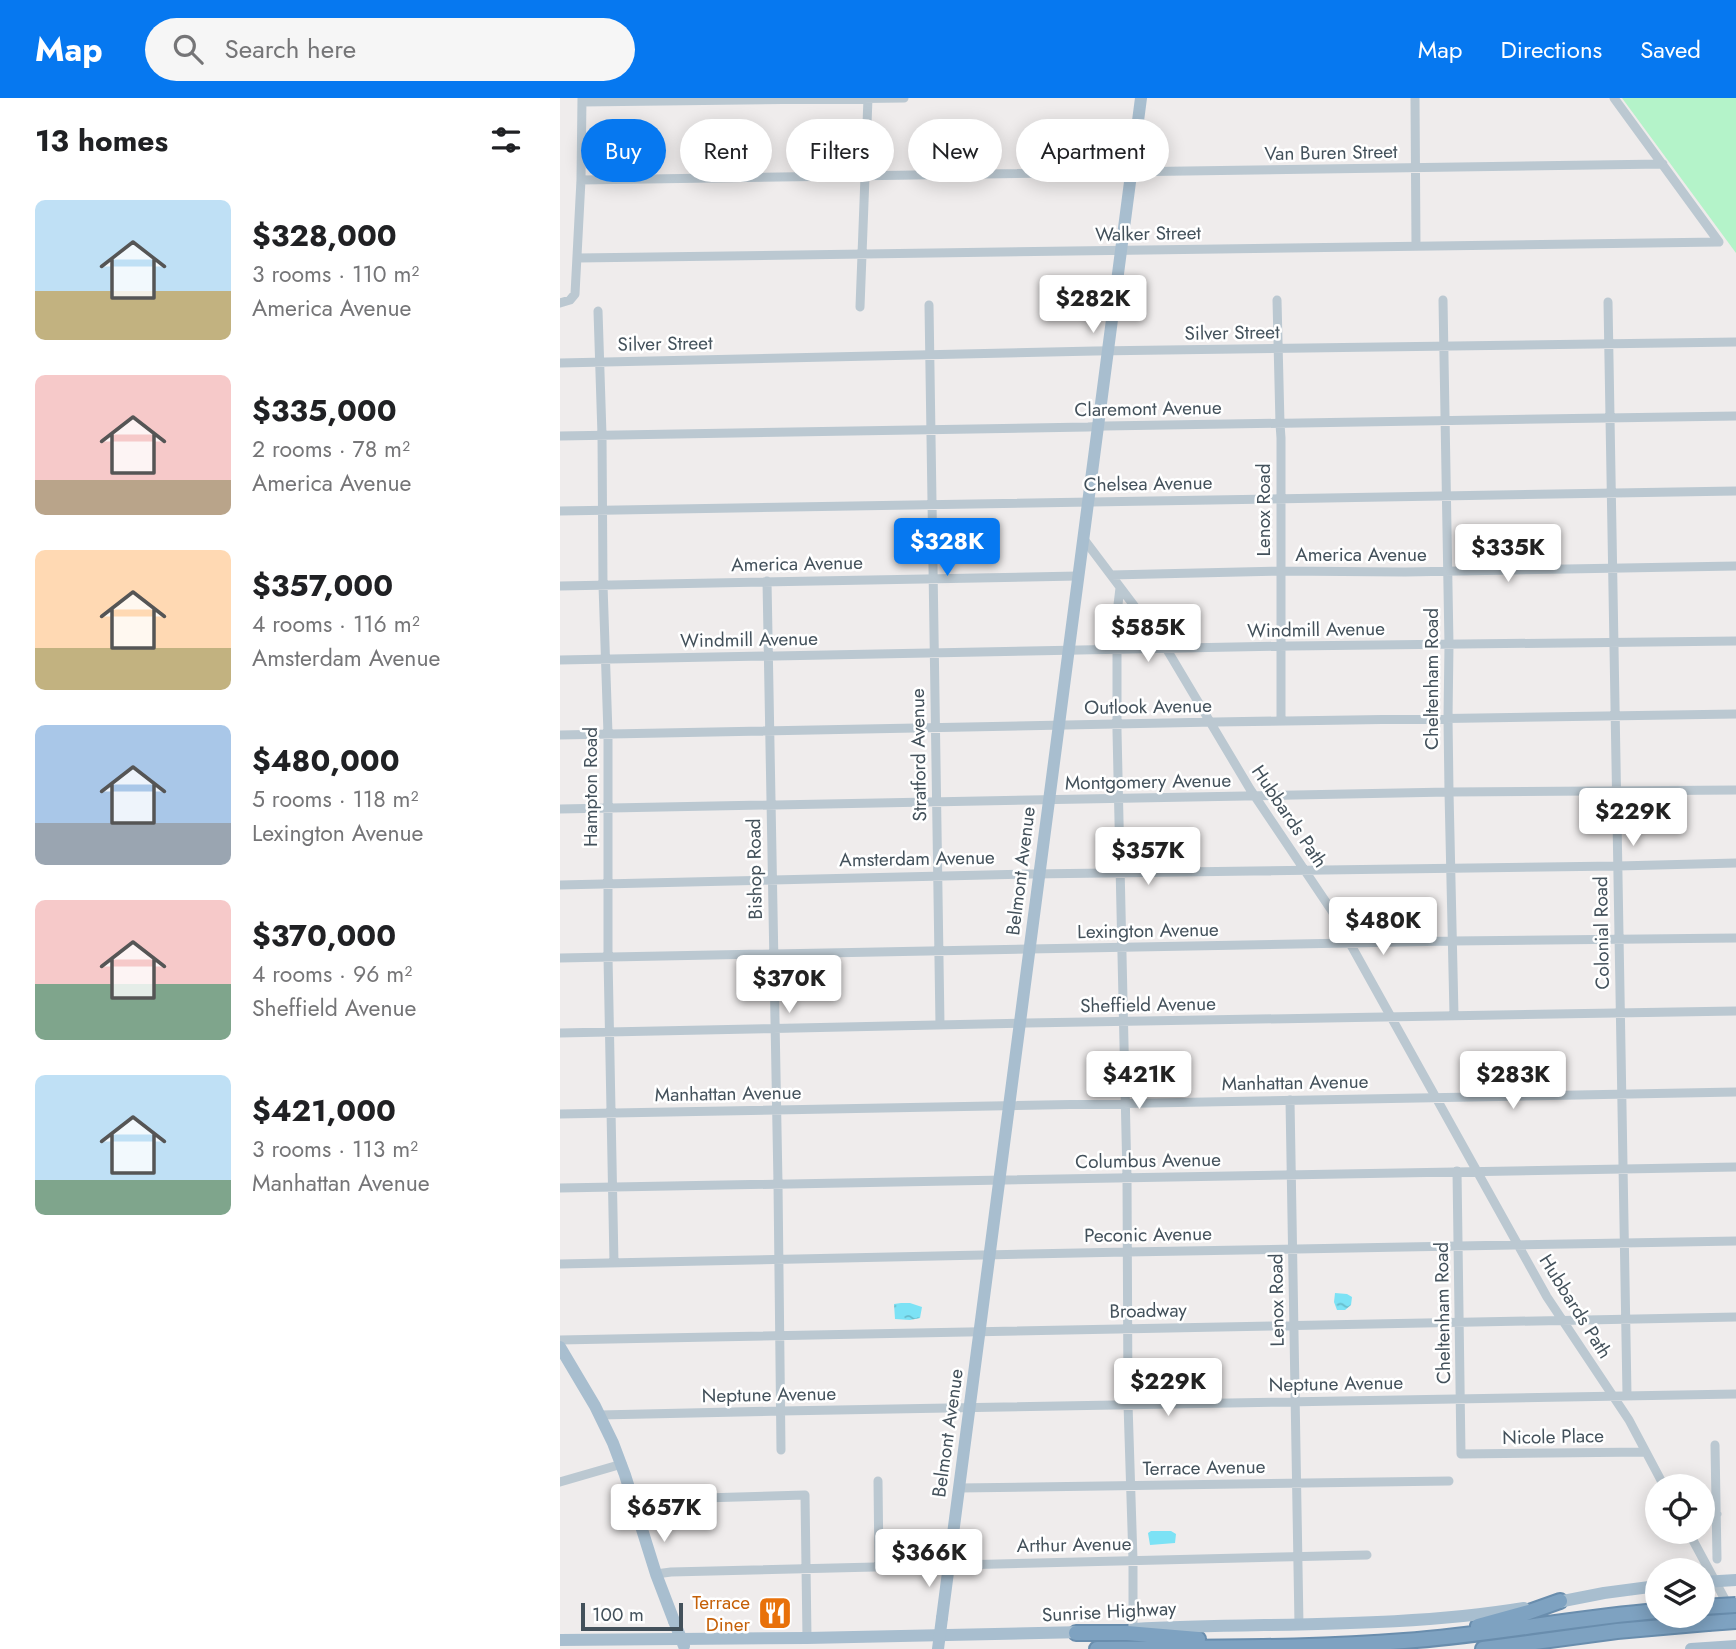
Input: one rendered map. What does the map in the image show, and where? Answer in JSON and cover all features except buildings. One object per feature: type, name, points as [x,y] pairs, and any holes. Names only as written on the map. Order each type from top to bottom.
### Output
[{"type":"highway","points":[[1404,1641],[1451,1629],[1490,1624],[1560,1601]]},
{"type":"highway","points":[[1715,1606],[1736,1605]]},
{"type":"highway","name":"Sunrise Highway","points":[[1097,1649],[1404,1641],[1645,1612]]},
{"type":"highway","points":[[1483,1649],[1616,1631],[1736,1621]]},
{"type":"highway","points":[[1076,1633],[1135,1634],[1266,1646]]},
{"type":"main road","name":"Belmont Avenue","points":[[1138,119],[1141,98]]},
{"type":"main road","name":"Belmont Avenue","points":[[938,1649],[1130,182]]},
{"type":"main road","points":[[560,1346],[600,1415],[622,1464],[656,1574],[686,1649]]},
{"type":"main road","points":[[1715,1582],[1736,1580]]},
{"type":"main road","name":"Sunrise Highway","points":[[560,1640],[1076,1633],[1133,1629],[1385,1623],[1500,1612],[1645,1588]]},
{"type":"main road","points":[[1691,1649],[1736,1646]]},
{"type":"street","points":[[867,119],[868,98]]},
{"type":"street","points":[[582,119],[582,100],[904,98]]},
{"type":"street","points":[[1415,98],[1416,245]]},
{"type":"street","points":[[1614,98],[1663,164]]},
{"type":"street","name":"Van Buren Street","points":[[1169,171],[1663,164]]},
{"type":"street","name":"Walker Street","points":[[578,258],[1719,242],[1663,164]]},
{"type":"street","name":"Van Buren Street","points":[[894,176],[1016,174]]},
{"type":"street","name":"Van Buren Street","points":[[666,179],[786,177]]},
{"type":"street","points":[[565,302],[575,294],[581,180]]},
{"type":"street","points":[[860,307],[865,182]]},
{"type":"street","name":"Lenox Road","points":[[1277,300],[1281,438],[1281,720]]},
{"type":"street","name":"Cheltenham Road","points":[[1443,300],[1454,1016]]},
{"type":"street","name":"Colonial Road","points":[[1608,302],[1627,1395]]},
{"type":"street","points":[[929,305],[931,504]]},
{"type":"street","name":"Hampton Road","points":[[598,311],[604,659],[608,734],[608,957],[614,1263]]},
{"type":"street","name":"Silver Street","points":[[560,363],[1107,351],[1736,342]]},
{"type":"street","name":"Claremont Avenue","points":[[560,436],[1736,416]]},
{"type":"street","name":"Chelsea Avenue","points":[[560,511],[1736,491]]},
{"type":"street","name":"Stratford Avenue","points":[[931,504],[940,1025]]},
{"type":"street","name":"Hubbards Path","points":[[1083,538],[1166,648],[1255,796],[1329,905],[1561,1321],[1629,1420],[1658,1474]]},
{"type":"street","name":"America Avenue","points":[[1111,575],[1736,566]]},
{"type":"street","name":"America Avenue","points":[[560,586],[1078,576]]},
{"type":"street","name":"Bishop Road","points":[[767,581],[781,1450]]},
{"type":"street","points":[[1120,588],[1116,649],[1133,1629]]},
{"type":"street","name":"Windmill Avenue","points":[[560,660],[1281,646],[1736,641]]},
{"type":"street","name":"Outlook Avenue","points":[[560,735],[1281,720],[1736,714]]},
{"type":"street","name":"Montgomery Avenue","points":[[560,809],[1449,792],[1736,790]]},
{"type":"street","name":"Amsterdam Avenue","points":[[560,885],[1736,863]]},
{"type":"street","name":"Lexington Avenue","points":[[560,958],[1351,943],[1736,939]]},
{"type":"street","name":"Sheffield Avenue","points":[[560,1033],[1736,1012]]},
{"type":"street","name":"Manhattan Avenue","points":[[560,1114],[1736,1091]]},
{"type":"street","name":"Lenox Road","points":[[1290,1100],[1299,1625]]},
{"type":"street","name":"Columbus Avenue","points":[[560,1188],[1736,1167]]},
{"type":"street","name":"Cheltenham Road","points":[[1457,1171],[1461,1454]]},
{"type":"street","name":"Peconic Avenue","points":[[560,1264],[1736,1241]]},
{"type":"street","name":"Broadway","points":[[560,1340],[1736,1317]]},
{"type":"street","name":"Neptune Avenue","points":[[600,1415],[1736,1394]]},
{"type":"street","points":[[1715,1445],[1717,1559]]},
{"type":"street","name":"Nicole Place","points":[[1461,1454],[1646,1452]]},
{"type":"street","points":[[560,1482],[622,1464]]},
{"type":"street","points":[[878,1481],[879,1567]]},
{"type":"street","name":"Terrace Avenue","points":[[959,1488],[1449,1481]]},
{"type":"street","points":[[633,1500],[805,1495],[807,1638]]},
{"type":"street","name":"Arthur Avenue","points":[[656,1574],[949,1564],[1367,1555]]},
{"type":"street","points":[[1715,1591],[1736,1621]]},
{"type":"green space","points":[[1622,98],[1736,98],[1736,253]]},
{"type":"water","points":[[1335,1293],[1352,1297],[1351,1305],[1345,1310],[1337,1310]]},
{"type":"water","points":[[894,1304],[922,1307],[920,1318],[895,1319]]},
{"type":"water","points":[[1171,1531],[1176,1534],[1175,1543],[1150,1545],[1148,1533]]},
{"type":"place","name":"Terrace Diner","points":[[775,1613]]}]
